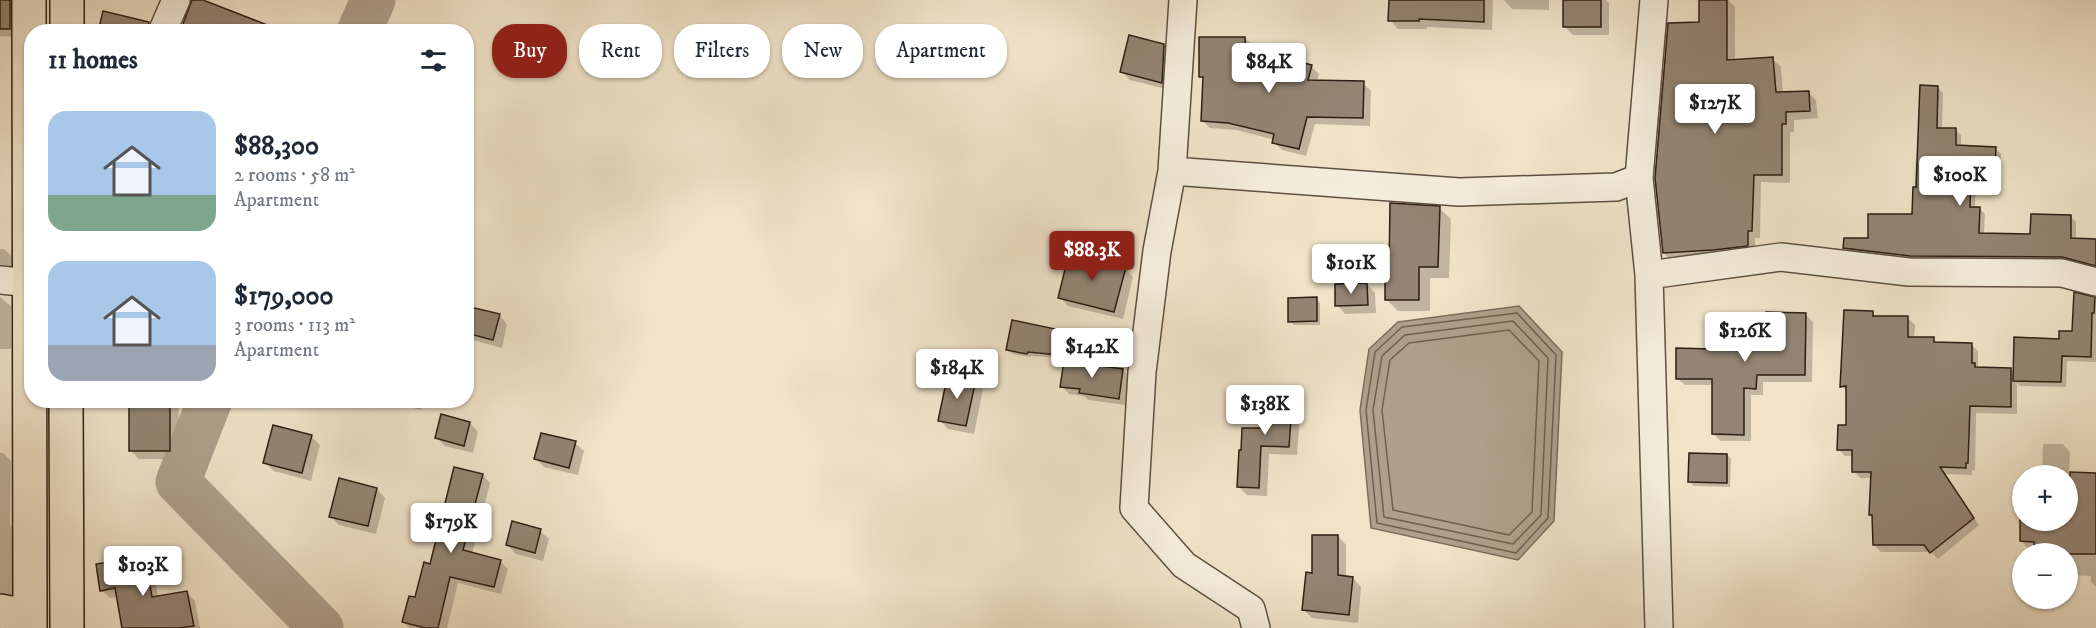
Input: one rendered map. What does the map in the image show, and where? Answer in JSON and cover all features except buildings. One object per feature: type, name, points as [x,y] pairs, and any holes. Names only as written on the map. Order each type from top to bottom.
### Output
[{"type":"main road","points":[[29,0],[29,24]]},
{"type":"main road","points":[[67,0],[67,24]]},
{"type":"main road","points":[[20,619],[15,281],[24,195]]},
{"type":"main road","points":[[66,408],[67,628]]},
{"type":"street","points":[[166,24],[176,0]]},
{"type":"street","points":[[1183,0],[1172,171],[1157,251],[1142,372],[1134,508],[1184,565],[1251,609],[1256,628]]},
{"type":"street","points":[[1654,0],[1639,178],[1649,275],[1659,628]]},
{"type":"street","points":[[1172,171],[1459,192],[1616,187],[1639,178]]},
{"type":"street","points":[[1649,275],[1781,258],[1909,272],[2062,273],[2096,282]]},
{"type":"water","points":[[1519,306],[1562,352],[1554,521],[1518,560],[1371,528],[1360,410],[1369,349],[1398,322]]},
{"type":"waterway","points":[[362,24],[373,0]]},
{"type":"waterway","points":[[207,408],[178,482],[321,628]]}]
